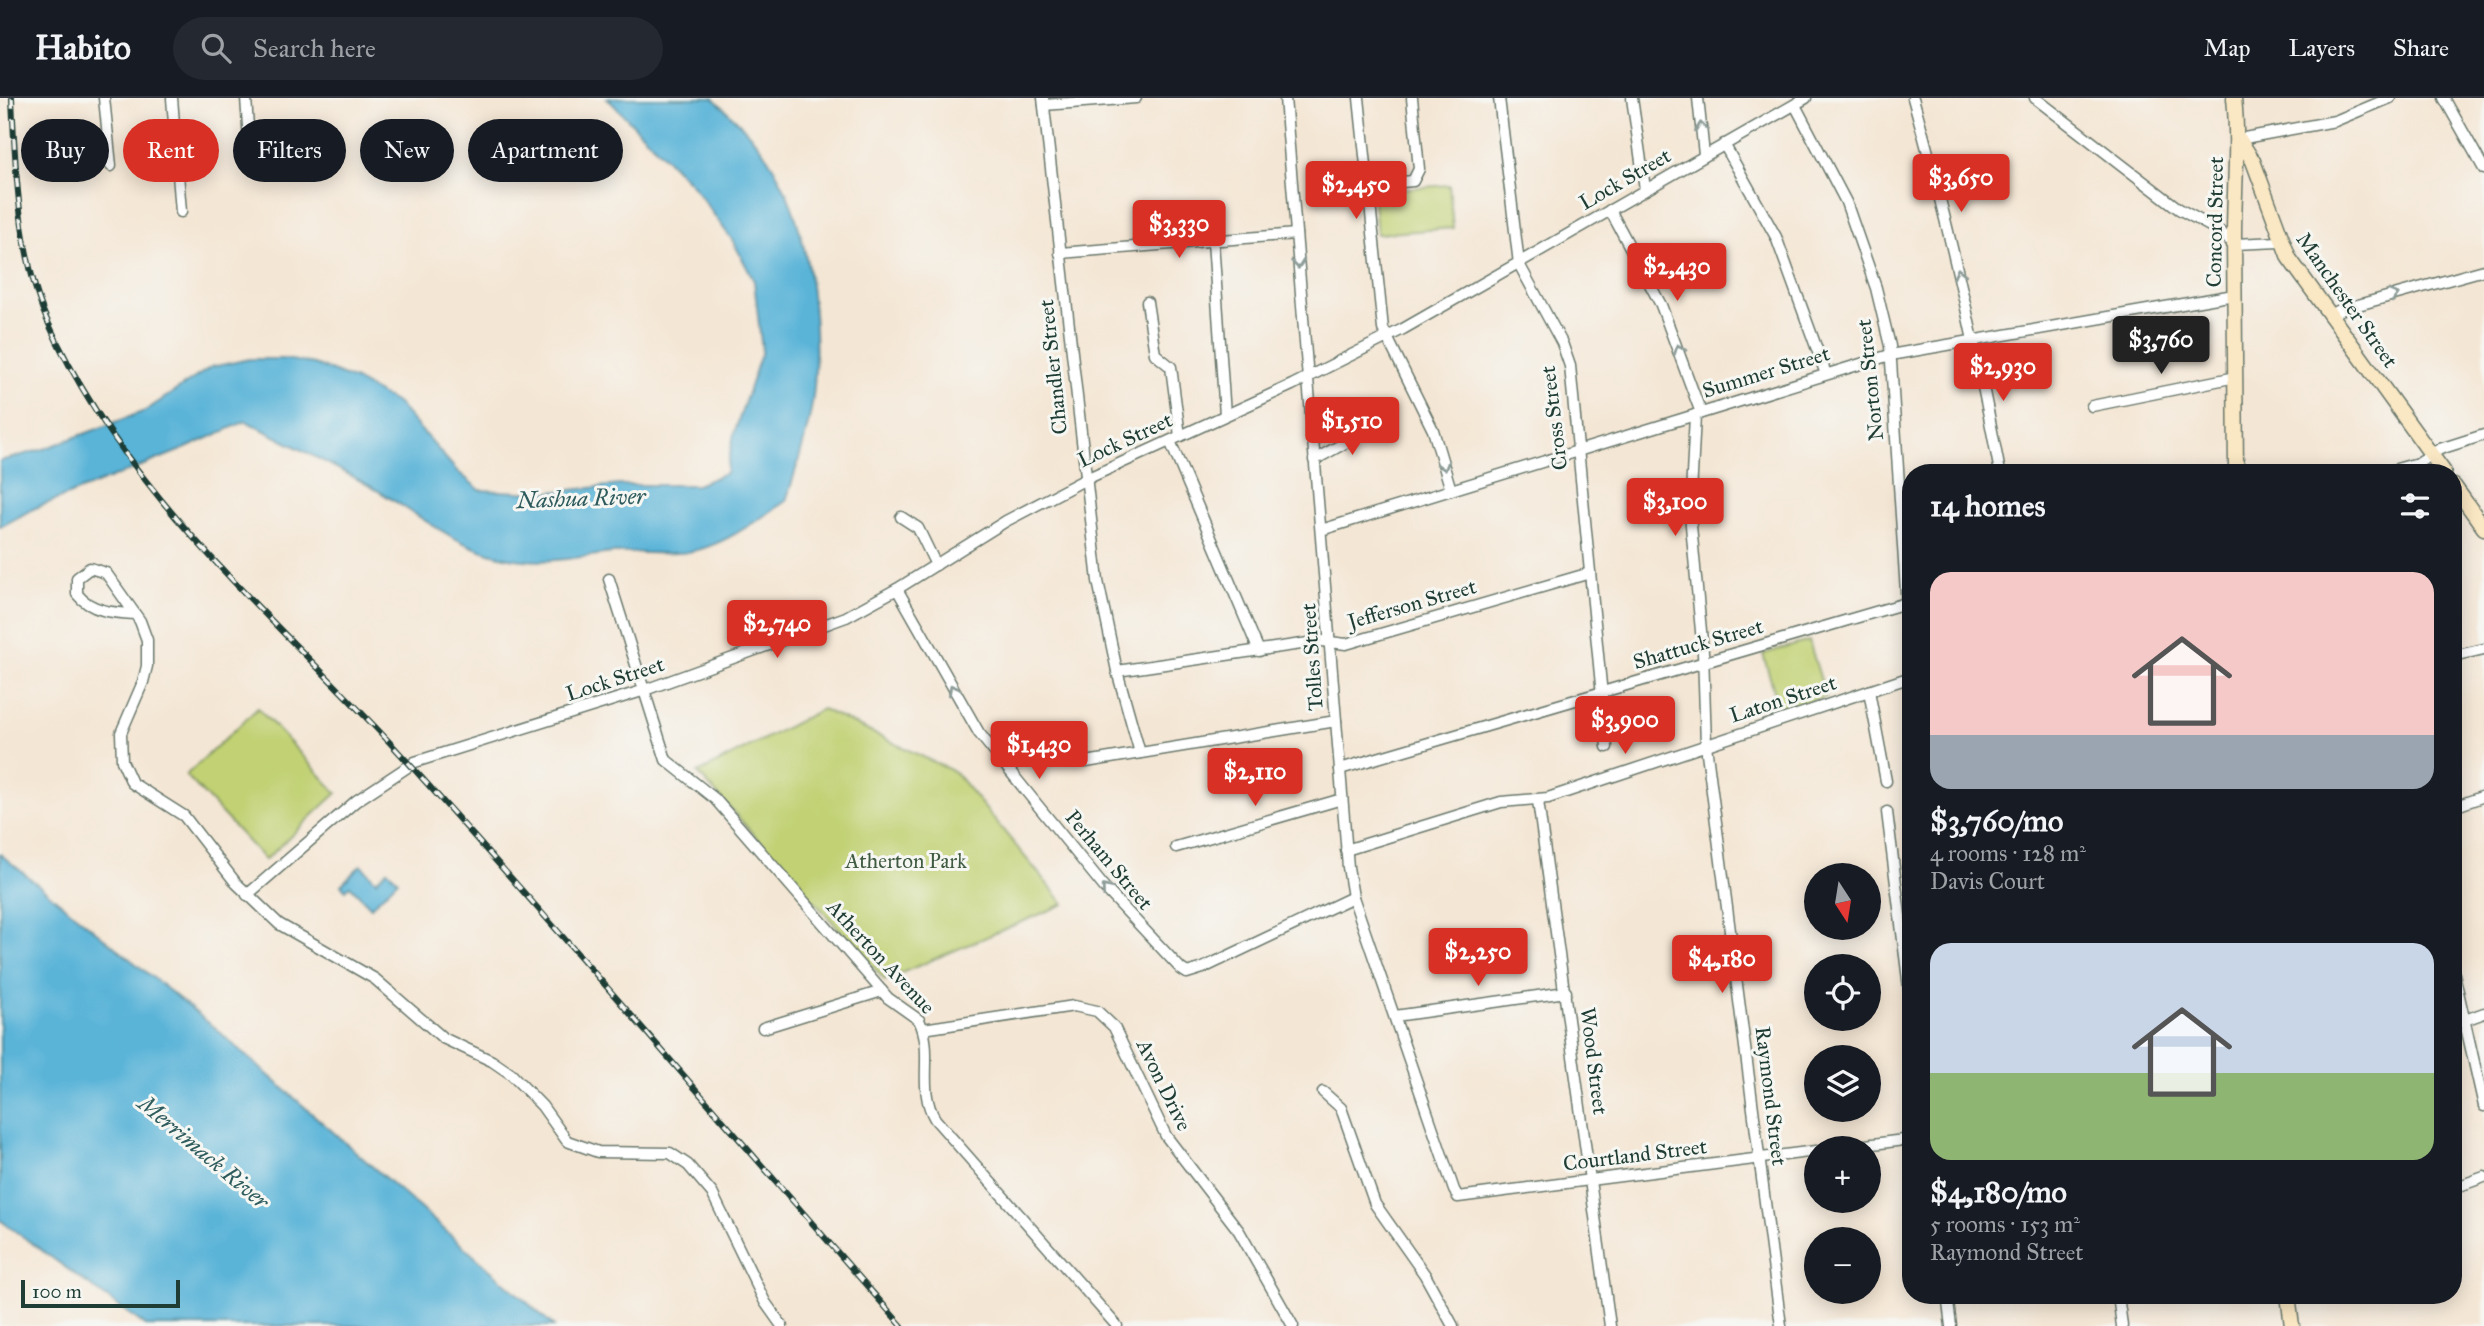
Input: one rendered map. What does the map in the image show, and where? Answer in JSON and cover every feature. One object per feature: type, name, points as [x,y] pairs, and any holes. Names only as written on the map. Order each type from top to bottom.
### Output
[{"type":"street","points":[[104,98],[111,166]]},
{"type":"street","points":[[172,98],[181,212]]},
{"type":"street","points":[[246,98],[247,119]]},
{"type":"street","points":[[1044,102],[1136,98]]},
{"type":"street","name":"Tolles Street","points":[[1285,98],[1346,850],[1353,897],[1448,1176],[1458,1197]]},
{"type":"street","points":[[1359,98],[1385,338],[1433,430],[1451,490]]},
{"type":"street","points":[[1368,185],[1413,181],[1419,170],[1412,98]]},
{"type":"street","name":"Cross Street","points":[[1499,98],[1519,264],[1566,354],[1607,747]]},
{"type":"street","points":[[1632,98],[1646,189]]},
{"type":"street","points":[[1698,98],[1704,155]]},
{"type":"street","name":"Lock Street","points":[[247,895],[356,801],[415,762],[642,691],[846,617],[897,589],[1006,521],[1084,480],[1308,377],[1385,338],[1806,98]]},
{"type":"street","points":[[1913,98],[1975,340],[1998,464]]},
{"type":"street","points":[[2035,98],[2179,209],[2219,231],[2234,244],[2280,242]]},
{"type":"street","name":"Concord Street","points":[[2234,98],[2239,139],[2235,156],[2234,244],[2236,464]]},
{"type":"street","points":[[2239,139],[2335,121],[2390,98]]},
{"type":"street","points":[[2444,98],[2481,156],[2484,169]]},
{"type":"street","name":"Chandler Street","points":[[1044,102],[1084,480],[1104,618],[1140,753]]},
{"type":"street","name":"Norton Street","points":[[1795,105],[1846,202],[1876,288],[1890,355],[1902,541]]},
{"type":"street","name":"Manchester Street","points":[[2239,139],[2253,161],[2280,242],[2329,316],[2438,464]]},
{"type":"street","points":[[1724,144],[1776,237],[1826,374]]},
{"type":"street","points":[[1610,210],[1661,305],[1698,414]]},
{"type":"street","points":[[1060,253],[1296,234]]},
{"type":"street","points":[[1213,241],[1225,415]]},
{"type":"street","points":[[2329,316],[2340,310],[2484,270]]},
{"type":"street","name":"Summer Street","points":[[1321,530],[1890,355],[2234,295]]},
{"type":"street","points":[[1147,302],[1155,354],[1171,367],[1175,439],[1259,651]]},
{"type":"street","points":[[2092,405],[2236,377]]},
{"type":"street","name":"Raymond Street","points":[[1698,414],[1690,515],[1706,745],[1781,1326]]},
{"type":"street","points":[[1314,460],[1374,427]]},
{"type":"street","points":[[2415,464],[2431,455],[2484,435]]},
{"type":"street","points":[[2462,497],[2484,528]]},
{"type":"street","points":[[901,517],[918,528],[936,565]]},
{"type":"street","points":[[135,614],[115,614],[87,603],[77,594],[77,578],[90,568],[101,570],[135,614],[145,630],[149,651],[143,682],[121,733],[122,761],[127,774],[139,790],[171,806],[184,816],[247,895],[299,938],[375,979],[443,1038],[492,1061],[511,1074],[542,1107],[561,1135],[575,1146],[598,1152],[659,1151],[679,1158],[712,1193],[765,1302],[782,1326]]},
{"type":"street","name":"Jefferson Street","points":[[1117,671],[1330,642],[1346,644],[1590,573]]},
{"type":"street","name":"Atherton Avenue","points":[[609,579],[642,691],[668,764],[698,783],[715,799],[882,991],[915,1016],[923,1029],[924,1089],[934,1119],[1117,1326]]},
{"type":"street","name":"Perham Street","points":[[897,589],[979,733],[1104,887],[1172,961],[1187,972],[1203,968],[1353,897]]},
{"type":"street","name":"Shattuck Street","points":[[1340,769],[1902,604]]},
{"type":"street","points":[[2462,654],[2484,649]]},
{"type":"street","name":"Laton Street","points":[[1346,850],[1501,802],[1538,801],[1902,680]]},
{"type":"street","points":[[1869,691],[1886,781]]},
{"type":"street","points":[[1086,762],[1336,721]]},
{"type":"street","points":[[2462,804],[2484,796]]},
{"type":"street","points":[[1177,847],[1342,799]]},
{"type":"street","name":"Wood Street","points":[[1538,801],[1610,1326]]},
{"type":"street","points":[[1887,811],[1902,932]]},
{"type":"street","points":[[763,1028],[882,991]]},
{"type":"street","points":[[1395,1016],[1566,992]]},
{"type":"street","name":"Avon Drive","points":[[923,1029],[1074,1006],[1091,1008],[1104,1016],[1117,1033],[1166,1136],[1239,1231],[1293,1326]]},
{"type":"street","points":[[2462,1021],[2484,1013]]},
{"type":"street","points":[[2462,1032],[2484,1106]]},
{"type":"street","points":[[1323,1092],[1340,1108],[1375,1204],[1425,1275],[1453,1326]]},
{"type":"street","points":[[1881,1143],[1902,1140]]},
{"type":"street","name":"Courtland Street","points":[[1458,1197],[1804,1153]]},
{"type":"street","points":[[2462,1185],[2484,1177]]},
{"type":"street","points":[[1948,1304],[1951,1326]]},
{"type":"street","points":[[2119,1304],[2122,1326]]},
{"type":"street","points":[[2289,1304],[2292,1326]]},
{"type":"green space","points":[[1449,185],[1453,228],[1377,234],[1373,191]]},
{"type":"green space","points":[[1809,641],[1826,697],[1780,711],[1763,654]]},
{"type":"green space","points":[[258,708],[337,793],[265,860],[186,775]]},
{"type":"green space","name":"Atherton Park","points":[[822,709],[955,772],[1064,904],[885,980],[698,773]]},
{"type":"water","name":"Nashua River","points":[[607,98],[713,98],[755,141],[781,181],[801,238],[808,268],[815,329],[814,387],[810,415],[786,501],[720,542],[691,551],[613,553],[558,560],[524,560],[501,556],[458,540],[379,491],[246,421],[184,449],[33,509],[0,527],[0,461],[44,449],[145,411],[211,367],[250,359],[285,359],[314,364],[355,380],[398,404],[457,471],[480,490],[540,493],[620,485],[697,485],[726,473],[734,434],[762,351],[754,281],[733,241],[693,186]]},
{"type":"water","name":"Merrimack River","points":[[0,854],[209,1023],[554,1326],[146,1326],[0,1220]]},
{"type":"water","points":[[361,865],[376,881],[387,870],[398,880],[371,907],[350,886],[346,890],[341,885]]},
{"type":"railway","points":[[12,98],[20,211],[24,240],[38,295],[47,320],[80,384],[118,444],[161,500],[208,553],[404,758],[467,828],[902,1326]]}]
